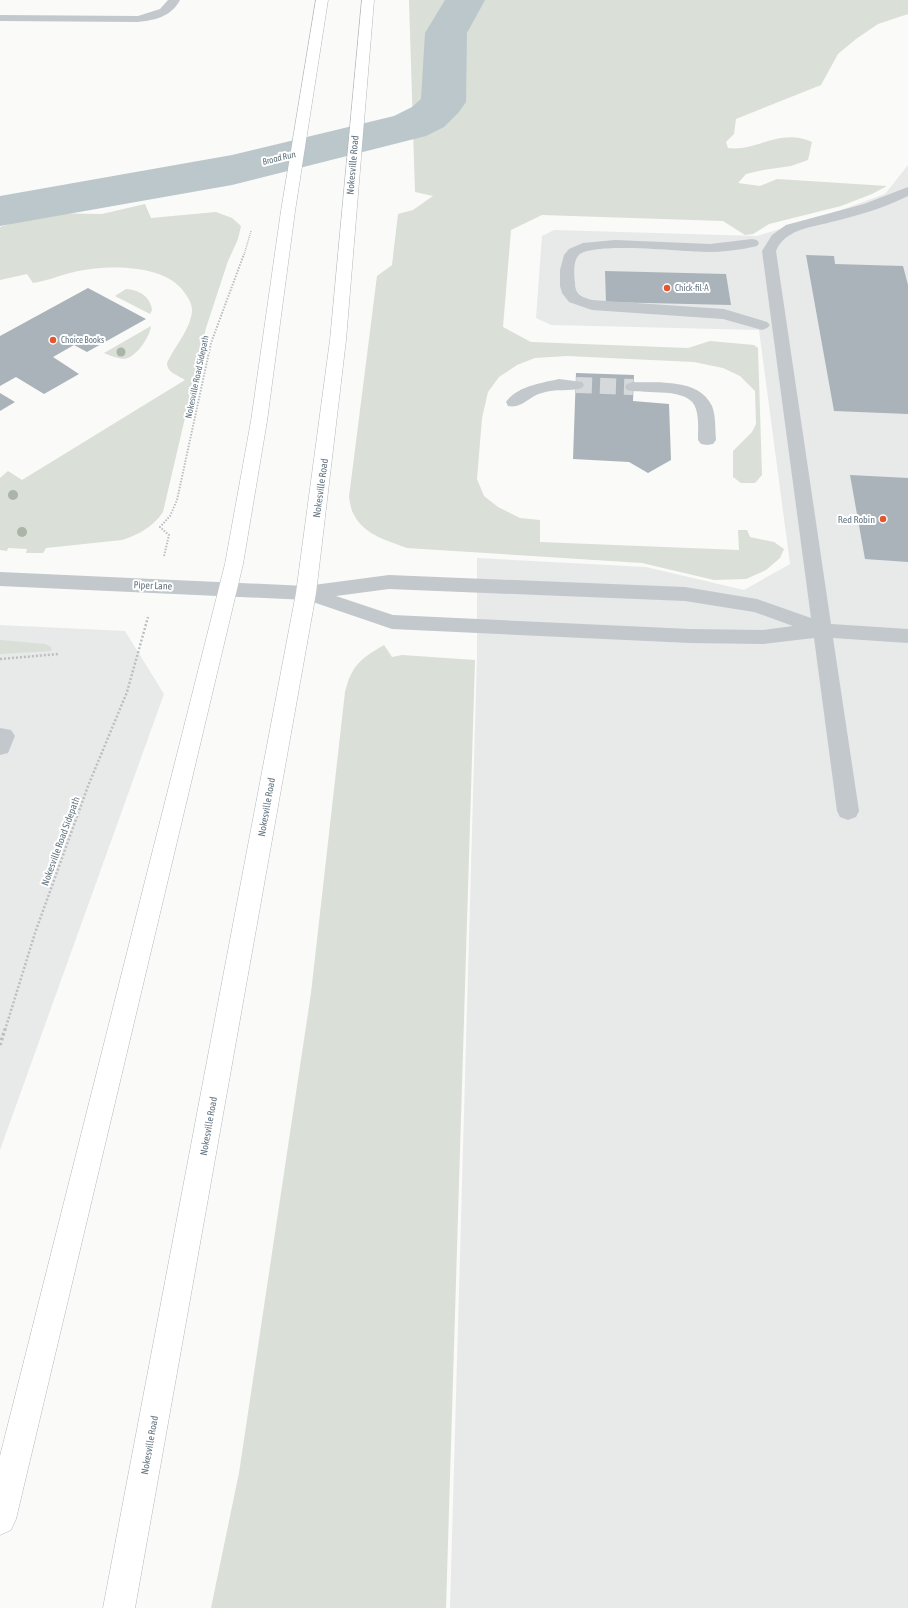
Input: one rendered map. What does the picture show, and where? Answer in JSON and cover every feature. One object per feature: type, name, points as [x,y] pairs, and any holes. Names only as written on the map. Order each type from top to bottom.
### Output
[{"type":"highway","points":[[0,1519],[235,556],[258,428],[288,211],[322,0]]},
{"type":"highway","name":"Nokesville Road","points":[[119,1608],[306,593],[338,340],[349,200],[368,0]]},
{"type":"street","points":[[0,18],[138,19],[154,16],[164,11],[173,3],[174,0]]},
{"type":"street","points":[[848,811],[769,251],[771,244],[781,234],[794,227],[857,210],[908,191]]},
{"type":"street","points":[[752,243],[727,247],[702,248],[604,244],[585,247],[575,250],[569,257],[567,289],[569,294],[574,298],[582,303],[592,305],[724,314],[762,326]]},
{"type":"street","points":[[514,402],[535,389],[559,384],[576,385]]},
{"type":"street","points":[[633,387],[675,389],[695,395],[704,406],[707,440]]},
{"type":"street","name":"Piper Lane","points":[[0,579],[228,588],[306,593]]},
{"type":"street","points":[[306,593],[389,582],[685,594],[756,606],[823,630]]},
{"type":"street","points":[[306,593],[392,622],[690,636],[763,637],[823,630],[908,636]]},
{"type":"street","points":[[0,736],[4,736],[0,747]]},
{"type":"path","name":"Nokesville Road Sidepath","points":[[169,535],[160,527],[170,516],[177,500],[211,343],[244,256],[252,230]]},
{"type":"path","name":"Nokesville Road Sidepath","points":[[0,1045],[35,933],[88,786],[127,692],[141,644]]},
{"type":"path","points":[[0,659],[59,654]]},
{"type":"shaded area","points":[[409,0],[908,0],[908,14],[878,24],[838,54],[821,85],[736,119],[734,134],[726,142],[728,148],[739,148],[789,137],[800,138],[812,142],[808,160],[791,166],[746,174],[738,183],[760,186],[777,179],[887,186],[872,194],[841,206],[769,224],[753,234],[745,235],[723,221],[542,215],[511,230],[503,327],[531,342],[688,348],[710,341],[754,345],[758,348],[762,475],[755,483],[741,483],[733,477],[733,451],[752,432],[756,424],[755,391],[740,376],[723,368],[694,362],[567,356],[535,358],[517,365],[499,377],[488,392],[482,418],[477,479],[484,496],[498,507],[520,518],[540,520],[540,542],[739,550],[738,530],[747,530],[750,537],[774,542],[784,549],[780,558],[766,570],[746,579],[714,580],[642,563],[407,548],[385,540],[364,528],[358,522],[351,509],[349,497],[377,276],[392,265],[398,214],[413,210],[433,196],[415,192]]},
{"type":"shaded area","points":[[908,165],[908,1608],[450,1608],[477,655],[477,558],[646,567],[744,590],[790,564],[759,330],[551,325],[536,318],[542,236],[554,230],[757,236],[841,210],[885,194]]},
{"type":"shaded area","points":[[145,204],[151,218],[216,212],[232,218],[241,226],[238,239],[228,261],[206,328],[163,512],[155,522],[145,529],[122,540],[46,548],[43,553],[26,553],[27,549],[8,548],[7,551],[0,550],[0,478],[8,471],[22,480],[185,380],[173,373],[167,366],[167,363],[187,329],[192,310],[188,298],[175,283],[163,276],[133,268],[101,268],[87,270],[69,273],[33,283],[27,274],[0,280],[0,227],[45,213],[102,214]]},
{"type":"shaded area","points":[[126,289],[139,292],[146,297],[151,305],[152,310],[150,314],[115,296]]},
{"type":"shaded area","points":[[151,326],[148,336],[141,347],[128,358],[123,359],[104,353]]},
{"type":"shaded area","points":[[0,625],[125,631],[164,694],[0,1150]]},
{"type":"shaded area","points":[[0,640],[45,644],[51,647],[52,651],[0,654]]},
{"type":"shaded area","points":[[384,645],[392,657],[402,655],[475,660],[446,1608],[211,1608],[239,1473],[311,993],[345,692],[351,675],[358,664],[369,654]]},
{"type":"building","points":[[806,255],[834,256],[835,264],[903,266],[908,285],[908,414],[834,411]]},
{"type":"building","name":"Chick-fil-A","points":[[605,271],[726,274],[731,305],[606,302]]},
{"type":"building","name":"Choice Books","points":[[88,288],[146,319],[87,352],[74,345],[53,357],[79,374],[44,394],[16,377],[0,386],[0,336]]},
{"type":"building","points":[[576,373],[634,375],[633,401],[669,404],[671,460],[648,473],[629,462],[573,459]]},
{"type":"building","points":[[0,393],[15,402],[0,411]]},
{"type":"building","name":"Red Robin","points":[[850,475],[908,478],[908,562],[865,559]]},
{"type":"waterway","name":"Broad Run","points":[[0,211],[232,170],[410,126],[428,117],[443,102],[446,33],[465,0]]},
{"type":"tunnel","points":[[576,385],[633,387]]},
{"type":"place","name":"Chick-fil-A","points":[[667,288]]},
{"type":"place","name":"Choice Books","points":[[53,340]]},
{"type":"place","name":"Red Robin","points":[[883,519]]}]
